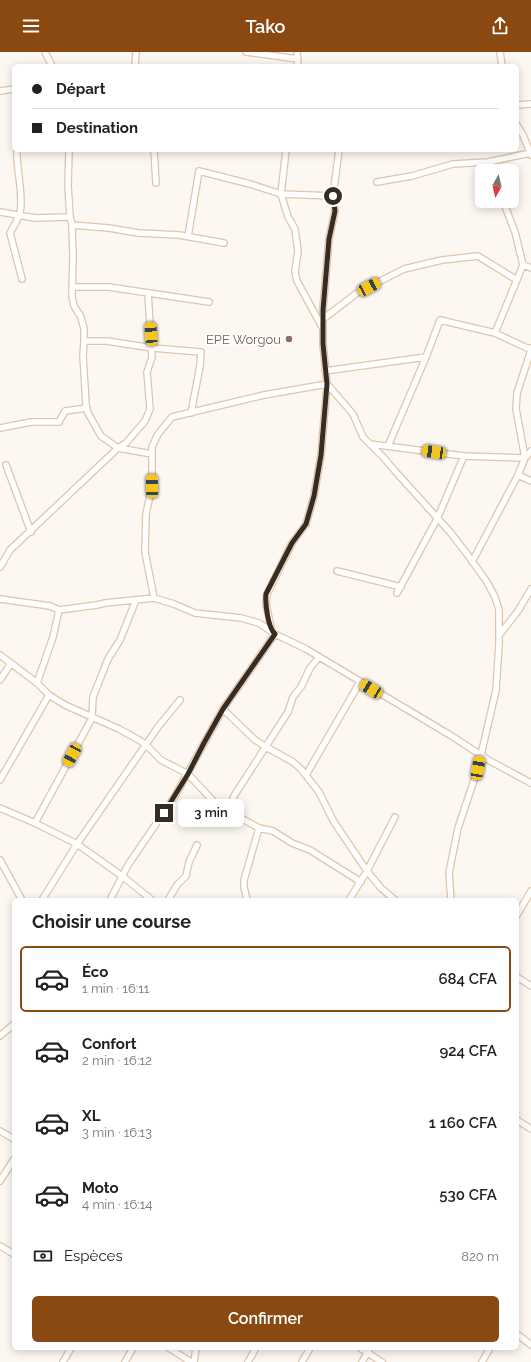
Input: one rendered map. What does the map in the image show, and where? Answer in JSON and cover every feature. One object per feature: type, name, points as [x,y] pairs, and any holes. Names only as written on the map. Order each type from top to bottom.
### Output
[{"type":"street","points":[[45,52],[51,64]]},
{"type":"street","points":[[135,64],[136,52]]},
{"type":"street","points":[[246,52],[298,59]]},
{"type":"street","points":[[298,52],[298,64]]},
{"type":"street","points":[[500,52],[502,64]]},
{"type":"street","points":[[0,91],[12,89]]},
{"type":"street","points":[[519,105],[531,104]]},
{"type":"street","points":[[377,182],[412,176],[453,164],[488,162],[530,154],[519,128]]},
{"type":"street","points":[[17,152],[16,164],[21,198],[20,214],[10,233],[22,279]]},
{"type":"street","points":[[68,152],[68,186],[72,225],[73,256],[72,287],[74,306],[81,317],[84,329],[82,356],[88,413],[101,436],[118,448],[152,454]]},
{"type":"street","points":[[154,152],[156,183]]},
{"type":"street","points":[[286,152],[281,194],[288,217],[295,229],[298,251],[295,272],[297,281],[323,329]]},
{"type":"street","points":[[111,898],[128,865],[164,813],[188,774],[223,709],[273,633],[266,604],[266,594],[292,543],[306,524],[312,507],[321,455],[327,384],[323,319],[329,239],[335,211],[333,196],[339,152]]},
{"type":"street","points":[[188,236],[199,171],[250,184],[281,194],[333,196]]},
{"type":"street","points":[[495,333],[523,265],[515,232],[506,208]]},
{"type":"street","points":[[0,212],[20,214],[35,218],[70,217]]},
{"type":"street","points":[[72,225],[109,228],[138,233],[188,236],[224,243]]},
{"type":"street","points":[[323,319],[357,293],[404,269],[442,260],[478,256],[517,280]]},
{"type":"street","points":[[523,265],[531,268]]},
{"type":"street","points":[[72,287],[109,287],[209,302]]},
{"type":"street","points":[[0,567],[10,550],[31,532],[118,448],[126,443],[145,421],[150,409],[147,372],[152,356],[148,293]]},
{"type":"street","points":[[388,446],[440,320],[495,333],[531,349],[517,393],[516,409],[524,458]]},
{"type":"street","points":[[84,341],[107,341],[152,348],[201,352],[200,366],[191,413]]},
{"type":"street","points":[[325,371],[426,356]]},
{"type":"street","points":[[154,598],[145,552],[146,514],[152,486],[152,447],[158,434],[172,417],[264,395],[327,384]]},
{"type":"street","points":[[327,384],[352,414],[363,437],[383,456],[456,540],[487,582],[495,597],[499,610],[500,634],[496,690],[478,768],[458,828],[453,851],[449,873],[451,898]]},
{"type":"street","points":[[0,428],[31,422],[59,422],[65,410],[87,408]]},
{"type":"street","points":[[370,444],[464,456],[524,458]]},
{"type":"street","points":[[472,562],[518,475],[524,458],[531,451]]},
{"type":"street","points":[[397,592],[438,520],[464,456]]},
{"type":"street","points":[[6,465],[31,532]]},
{"type":"street","points":[[518,475],[531,481]]},
{"type":"street","points":[[337,571],[401,586]]},
{"type":"street","points":[[500,634],[518,611],[531,588]]},
{"type":"street","points":[[0,599],[50,606],[59,610],[72,607],[154,598],[174,604],[195,613],[251,620],[265,626],[273,633],[319,657],[531,783]]},
{"type":"street","points":[[35,823],[92,718],[93,697],[108,659],[120,640],[136,600]]},
{"type":"street","points":[[37,683],[53,637],[59,610]]},
{"type":"street","points":[[0,655],[37,683],[49,695],[65,705],[119,729],[146,745],[160,760],[188,774],[217,805],[259,828],[273,831],[292,843],[310,850],[360,882]]},
{"type":"street","points":[[232,813],[230,808],[234,796],[288,712],[293,697],[301,687],[310,668],[319,657]]},
{"type":"street","points":[[0,680],[11,663]]},
{"type":"street","points":[[306,775],[360,682]]},
{"type":"street","points":[[0,780],[49,695]]},
{"type":"street","points":[[43,898],[77,844],[158,727],[180,700]]},
{"type":"street","points":[[223,709],[255,740],[293,762],[306,775],[319,792],[334,822],[367,871],[381,888],[393,898]]},
{"type":"street","points":[[0,808],[35,823],[77,844],[122,876],[150,898]]},
{"type":"street","points":[[350,898],[367,871],[395,817]]},
{"type":"street","points":[[247,898],[244,880],[259,828]]},
{"type":"street","points":[[169,898],[186,876],[189,862],[197,845]]},
{"type":"street","points":[[0,860],[21,898]]},
{"type":"street","points":[[519,912],[531,891]]},
{"type":"street","points":[[519,978],[531,986]]},
{"type":"street","points":[[0,1036],[12,1026]]},
{"type":"street","points":[[519,1121],[531,1129]]},
{"type":"street","points":[[0,1131],[12,1138]]},
{"type":"street","points":[[0,1181],[12,1162]]},
{"type":"street","points":[[0,1246],[12,1253]]},
{"type":"street","points":[[519,1336],[531,1345]]},
{"type":"street","points":[[63,1362],[70,1350]]},
{"type":"street","points":[[125,1362],[132,1350]]},
{"type":"street","points":[[172,1350],[193,1362],[196,1350]]},
{"type":"street","points":[[248,1362],[255,1350]]},
{"type":"street","points":[[302,1362],[309,1350]]},
{"type":"street","points":[[362,1362],[369,1350],[382,1362]]},
{"type":"street","points":[[482,1362],[489,1350]]},
{"type":"place","name":"EPE Worgou","points":[[289,339]]},
{"type":"route","points":[[164,813],[188,774],[223,709],[275,634],[272,632],[269,622],[266,594],[292,543],[306,524],[312,507],[321,455],[323,412],[327,384],[323,344],[323,310],[329,239],[335,211],[333,196]]}]
